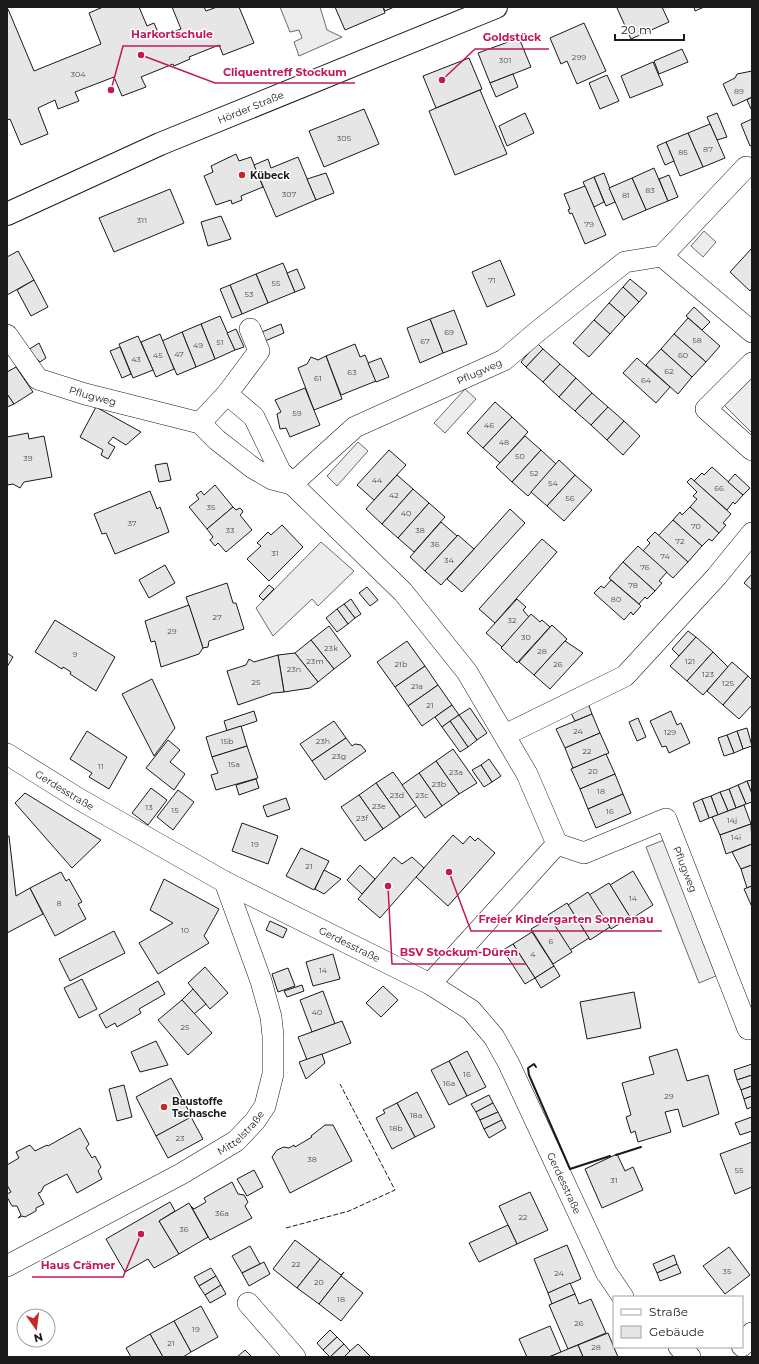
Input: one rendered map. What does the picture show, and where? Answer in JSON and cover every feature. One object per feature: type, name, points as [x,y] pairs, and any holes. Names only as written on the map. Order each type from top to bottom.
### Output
[{"type":"main road","name":"Hörder Straße","points":[[7,214],[166,142],[496,7]]},
{"type":"street","points":[[746,168],[662,256],[752,332]]},
{"type":"street","name":"Pflugweg","points":[[292,484],[355,427],[504,360],[625,262],[662,256]]},
{"type":"street","points":[[250,329],[259,352],[227,394],[200,423],[217,440],[253,468],[272,479],[292,484]]},
{"type":"street","name":"Pflugweg","points":[[7,335],[38,379],[85,394],[200,423]]},
{"type":"street","points":[[752,363],[706,410],[752,450]]},
{"type":"street","points":[[227,394],[254,417],[280,471],[403,592],[467,672],[527,774],[557,844],[430,984]]},
{"type":"street","points":[[505,735],[625,676],[717,576],[752,533]]},
{"type":"street","name":"Gerdesstraße","points":[[7,754],[78,799],[225,882],[430,984],[471,1010],[494,1037],[509,1064],[606,1272],[622,1296]]},
{"type":"street","name":"Pflugweg","points":[[557,844],[584,853],[666,819],[748,1029]]},
{"type":"street","name":"Mittelstraße","points":[[7,1266],[181,1174],[236,1141],[255,1121],[265,1106],[273,1074],[273,1036],[271,1017],[261,981],[225,882]]},
{"type":"street","points":[[248,1303],[295,1357]]},
{"type":"street","points":[[743,1346],[752,1334]]},
{"type":"street","points":[[679,1348],[690,1357]]},
{"type":"street","points":[[734,1357],[741,1348]]},
{"type":"shaded area","points":[[280,7],[320,7],[327,30],[342,37],[299,56],[294,42],[302,38],[299,30],[290,32]]},
{"type":"shaded area","points":[[704,231],[716,242],[703,257],[691,246]]},
{"type":"shaded area","points":[[752,377],[752,433],[724,405]]},
{"type":"shaded area","points":[[465,389],[476,399],[445,433],[434,423]]},
{"type":"shaded area","points":[[358,442],[368,451],[337,486],[327,476]]},
{"type":"shaded area","points":[[321,542],[354,571],[318,606],[312,599],[273,636],[256,608]]},
{"type":"shaded area","points":[[664,840],[716,976],[699,983],[646,847]]},
{"type":"building","points":[[103,7],[139,7],[147,26],[154,23],[160,37],[181,29],[172,7],[204,7],[206,11],[217,7],[239,7],[254,43],[223,55],[219,45],[189,57],[190,59],[174,66],[173,64],[141,77],[146,87],[122,96],[114,77],[75,92],[79,101],[58,109],[55,100],[38,108],[48,134],[21,145],[10,119],[7,120],[7,10],[8,9],[34,71],[101,44],[89,13]]},
{"type":"building","points":[[335,7],[383,7],[385,13],[345,30]]},
{"type":"building","points":[[383,7],[394,7],[385,11]]},
{"type":"building","points":[[662,7],[669,22],[631,39],[617,8]]},
{"type":"building","points":[[694,7],[704,7],[695,11]]},
{"type":"building","points":[[584,23],[606,71],[577,84],[567,61],[561,64],[550,38]]},
{"type":"building","points":[[519,38],[531,67],[490,83],[478,53]]},
{"type":"building","points":[[682,49],[688,62],[659,74],[654,61]]},
{"type":"building","points":[[469,58],[482,89],[436,108],[423,76]]},
{"type":"building","points":[[653,62],[663,85],[630,98],[621,76]]},
{"type":"building","points":[[752,71],[752,97],[733,106],[723,84],[735,78],[737,74]]},
{"type":"building","points":[[513,74],[518,87],[496,97],[490,83]]},
{"type":"building","points":[[607,75],[619,101],[600,109],[589,83]]},
{"type":"building","points":[[480,90],[507,154],[455,175],[429,111]]},
{"type":"building","points":[[752,97],[752,109],[751,109],[747,100]]},
{"type":"building","points":[[364,109],[379,144],[324,167],[309,131]]},
{"type":"building","points":[[525,113],[534,133],[507,146],[499,126]]},
{"type":"building","points":[[717,113],[727,137],[717,140],[707,117]]},
{"type":"building","points":[[752,119],[752,145],[750,146],[741,124]]},
{"type":"building","points":[[710,124],[725,158],[703,167],[688,133]]},
{"type":"building","points":[[688,133],[703,167],[680,176],[666,142]]},
{"type":"building","points":[[666,142],[674,161],[665,165],[657,146]]},
{"type":"building","points":[[236,154],[239,161],[251,157],[263,187],[241,196],[242,200],[232,204],[231,200],[216,205],[204,176],[213,172],[211,166]]},
{"type":"building","points":[[298,157],[316,200],[276,217],[254,165],[268,159],[271,168]]},
{"type":"building","points":[[654,168],[668,201],[646,210],[632,178]]},
{"type":"building","points":[[326,173],[334,193],[316,200],[307,179]]},
{"type":"building","points":[[604,173],[615,202],[606,206],[594,177]]},
{"type":"building","points":[[669,175],[678,197],[668,201],[659,179]]},
{"type":"building","points":[[594,177],[604,202],[594,207],[583,182]]},
{"type":"building","points":[[632,178],[646,210],[623,220],[609,188]]},
{"type":"building","points":[[585,186],[606,235],[585,244],[572,213],[570,214],[568,210],[570,209],[564,194]]},
{"type":"building","points":[[170,189],[184,223],[114,252],[99,218]]},
{"type":"building","points":[[221,216],[231,239],[208,246],[201,222]]},
{"type":"building","points":[[752,248],[752,288],[750,291],[730,272]]},
{"type":"building","points":[[18,251],[34,280],[7,295],[7,257]]},
{"type":"building","points":[[500,260],[515,295],[487,307],[472,272]]},
{"type":"building","points":[[283,263],[295,292],[268,303],[256,274]]},
{"type":"building","points":[[297,269],[305,288],[295,292],[287,273]]},
{"type":"building","points":[[256,274],[268,303],[242,314],[230,285]]},
{"type":"building","points":[[630,279],[647,293],[639,302],[623,287]]},
{"type":"building","points":[[34,280],[48,307],[31,316],[17,290]]},
{"type":"building","points":[[230,285],[242,314],[232,318],[220,289]]},
{"type":"building","points":[[623,287],[639,302],[625,317],[609,303]]},
{"type":"building","points":[[609,303],[625,317],[610,334],[594,320]]},
{"type":"building","points":[[694,307],[710,322],[702,330],[686,316]]},
{"type":"building","points":[[454,310],[467,344],[443,353],[430,319]]},
{"type":"building","points":[[220,316],[235,350],[215,359],[201,324]]},
{"type":"building","points":[[688,318],[720,346],[706,362],[674,334]]},
{"type":"building","points":[[430,319],[443,353],[420,363],[407,328]]},
{"type":"building","points":[[594,320],[610,334],[589,357],[573,343]]},
{"type":"building","points":[[201,324],[215,359],[196,367],[182,332]]},
{"type":"building","points":[[281,324],[284,333],[265,341],[262,332]]},
{"type":"building","points":[[236,329],[244,347],[235,350],[227,333]]},
{"type":"building","points":[[182,332],[196,367],[177,375],[162,341]]},
{"type":"building","points":[[160,334],[174,369],[156,377],[141,342]]},
{"type":"building","points":[[674,334],[706,362],[692,377],[661,349]]},
{"type":"building","points":[[138,336],[153,370],[133,378],[119,344]]},
{"type":"building","points":[[39,343],[46,358],[40,362],[28,350]]},
{"type":"building","points":[[537,343],[543,349],[526,367],[521,362]]},
{"type":"building","points":[[355,344],[360,357],[365,355],[376,381],[341,395],[326,356]]},
{"type":"building","points":[[120,347],[131,374],[122,378],[110,351]]},
{"type":"building","points":[[543,349],[560,364],[543,382],[526,367]]},
{"type":"building","points":[[661,349],[692,377],[678,394],[646,365]]},
{"type":"building","points":[[326,356],[342,399],[314,410],[298,368],[307,364],[311,357],[318,360]]},
{"type":"building","points":[[381,358],[389,377],[376,382],[368,363]]},
{"type":"building","points":[[637,358],[670,387],[656,403],[623,373]]},
{"type":"building","points":[[560,364],[576,378],[559,397],[543,382]]},
{"type":"building","points":[[16,367],[33,392],[14,404],[7,394],[7,372]]},
{"type":"building","points":[[576,378],[592,393],[575,411],[559,397]]},
{"type":"building","points":[[305,388],[320,425],[290,437],[286,428],[280,429],[277,414],[281,412],[275,400]]},
{"type":"building","points":[[592,393],[608,407],[591,425],[575,411]]},
{"type":"building","points":[[7,394],[14,404],[7,407]]},
{"type":"building","points":[[495,402],[512,417],[483,448],[467,433]]},
{"type":"building","points":[[96,407],[141,432],[126,445],[113,437],[108,443],[115,447],[108,459],[101,455],[103,450],[80,437]]},
{"type":"building","points":[[608,407],[624,421],[607,440],[591,425]]},
{"type":"building","points":[[512,417],[528,432],[500,463],[483,448]]},
{"type":"building","points":[[624,421],[640,436],[623,455],[607,440]]},
{"type":"building","points":[[28,433],[29,439],[44,436],[52,477],[24,482],[20,488],[13,484],[7,485],[7,437]]},
{"type":"building","points":[[525,436],[541,450],[512,482],[496,467]]},
{"type":"building","points":[[389,450],[406,465],[374,500],[357,485]]},
{"type":"building","points":[[541,450],[556,464],[528,496],[512,482]]},
{"type":"building","points":[[559,460],[575,475],[547,506],[531,492]]},
{"type":"building","points":[[167,463],[171,480],[159,482],[155,465]]},
{"type":"building","points":[[712,467],[743,495],[735,504],[733,502],[727,510],[694,481],[702,473],[704,475]]},
{"type":"building","points":[[735,474],[750,488],[743,495],[728,482]]},
{"type":"building","points":[[397,475],[413,489],[382,524],[366,509]]},
{"type":"building","points":[[575,475],[592,490],[564,521],[547,506]]},
{"type":"building","points":[[691,478],[731,514],[723,523],[726,525],[719,533],[690,507],[697,499],[693,496],[697,492],[687,482]]},
{"type":"building","points":[[215,485],[233,507],[207,529],[189,507],[199,499],[196,495],[201,491],[204,495]]},
{"type":"building","points":[[413,489],[429,503],[398,538],[382,524]]},
{"type":"building","points":[[150,491],[157,509],[160,507],[169,532],[115,554],[106,533],[102,534],[94,514]]},
{"type":"building","points":[[429,503],[445,517],[414,552],[398,538]]},
{"type":"building","points":[[233,507],[236,510],[240,508],[242,510],[243,512],[240,515],[252,530],[226,552],[218,543],[215,546],[210,540],[213,537],[207,529]]},
{"type":"building","points":[[690,507],[719,533],[712,541],[709,539],[702,546],[673,520],[680,512],[682,515]]},
{"type":"building","points":[[510,509],[525,523],[462,592],[447,579]]},
{"type":"building","points":[[673,520],[702,546],[688,562],[658,536]]},
{"type":"building","points":[[441,522],[457,536],[425,571],[410,557]]},
{"type":"building","points":[[282,525],[303,547],[269,581],[247,559],[261,546],[257,543],[268,532],[271,535]]},
{"type":"building","points":[[655,532],[688,562],[673,578],[643,551],[650,543],[647,540]]},
{"type":"building","points":[[458,535],[474,549],[441,585],[425,571]]},
{"type":"building","points":[[542,539],[557,552],[495,623],[479,609]]},
{"type":"building","points":[[638,546],[667,572],[659,581],[662,583],[655,591],[623,562]]},
{"type":"building","points":[[623,562],[655,591],[647,599],[645,597],[639,604],[609,578]]},
{"type":"building","points":[[165,565],[175,583],[149,598],[139,580]]},
{"type":"building","points":[[752,574],[752,590],[744,583]]},
{"type":"building","points":[[611,580],[641,606],[633,615],[631,612],[624,620],[594,593],[601,586],[604,588]]},
{"type":"building","points":[[227,583],[233,603],[236,603],[244,629],[209,641],[208,647],[203,648],[186,597]]},
{"type":"building","points":[[269,585],[274,589],[263,600],[259,596]]},
{"type":"building","points":[[367,587],[378,600],[370,606],[359,593]]},
{"type":"building","points":[[351,599],[361,614],[355,618],[344,604]]},
{"type":"building","points":[[517,599],[526,607],[523,610],[529,617],[502,647],[486,633]]},
{"type":"building","points":[[344,604],[355,618],[348,624],[337,609]]},
{"type":"building","points":[[189,605],[203,648],[199,654],[161,667],[155,641],[151,642],[145,621]]},
{"type":"building","points":[[337,609],[348,624],[337,632],[326,618]]},
{"type":"building","points":[[531,614],[540,622],[542,620],[550,627],[517,663],[501,648]]},
{"type":"building","points":[[55,620],[115,657],[96,691],[70,674],[71,672],[63,667],[62,669],[35,652]]},
{"type":"building","points":[[552,625],[567,639],[534,675],[519,662]]},
{"type":"building","points":[[329,626],[351,656],[334,669],[311,640]]},
{"type":"building","points":[[688,631],[696,637],[679,656],[672,649]]},
{"type":"building","points":[[696,637],[713,652],[687,681],[670,666]]},
{"type":"building","points":[[311,640],[334,669],[318,682],[295,653]]},
{"type":"building","points":[[407,641],[425,666],[395,687],[377,662]]},
{"type":"building","points":[[565,641],[583,653],[550,689],[534,675]]},
{"type":"building","points":[[713,652],[728,667],[703,695],[687,681]]},
{"type":"building","points":[[7,653],[13,657],[7,667]]},
{"type":"building","points":[[295,653],[318,682],[310,688],[284,692],[278,655]]},
{"type":"building","points":[[278,655],[284,692],[273,693],[238,705],[227,671],[246,665],[249,659],[254,662]]},
{"type":"building","points":[[732,662],[748,676],[723,705],[707,691]]},
{"type":"building","points":[[425,666],[438,685],[408,706],[395,687]]},
{"type":"building","points":[[748,676],[752,680],[752,705],[739,719],[723,705]]},
{"type":"building","points":[[152,679],[175,728],[154,756],[122,694]]},
{"type":"building","points":[[438,685],[452,705],[422,726],[408,706]]},
{"type":"building","points":[[588,703],[592,714],[575,721],[570,711]]},
{"type":"building","points":[[452,705],[459,715],[442,727],[435,717]]},
{"type":"building","points":[[470,708],[487,733],[477,740],[459,715]]},
{"type":"building","points":[[254,711],[257,721],[227,731],[224,721]]},
{"type":"building","points":[[671,711],[677,725],[681,723],[690,743],[669,753],[666,746],[662,747],[650,721]]},
{"type":"building","points":[[592,714],[600,733],[565,748],[556,729]]},
{"type":"building","points":[[459,715],[477,740],[468,747],[450,721]]},
{"type":"building","points":[[638,718],[646,737],[637,741],[629,722]]},
{"type":"building","points":[[334,721],[346,738],[312,761],[300,744]]},
{"type":"building","points":[[450,721],[468,747],[460,752],[442,727]]},
{"type":"building","points":[[241,726],[247,746],[212,757],[206,737]]},
{"type":"building","points":[[747,728],[752,746],[743,749],[737,731]]},
{"type":"building","points":[[87,731],[127,757],[109,789],[89,777],[92,773],[70,759]]},
{"type":"building","points":[[737,731],[743,749],[734,753],[727,735]]},
{"type":"building","points":[[600,733],[609,753],[573,768],[565,748]]},
{"type":"building","points":[[727,735],[734,753],[724,756],[718,738]]},
{"type":"building","points":[[346,738],[352,746],[355,744],[361,745],[366,751],[325,780],[312,761]]},
{"type":"building","points":[[168,740],[180,750],[170,762],[185,774],[174,790],[146,768]]},
{"type":"building","points":[[247,746],[258,778],[216,790],[211,775],[218,773],[212,757]]},
{"type":"building","points":[[453,749],[477,783],[459,794],[436,761]]},
{"type":"building","points":[[606,754],[615,774],[580,789],[571,769]]},
{"type":"building","points":[[489,759],[501,776],[492,782],[481,765]]},
{"type":"building","points":[[436,761],[459,794],[442,806],[419,773]]},
{"type":"building","points":[[481,765],[492,782],[484,787],[472,770]]},
{"type":"building","points":[[393,772],[417,805],[400,817],[376,783]]},
{"type":"building","points":[[419,773],[442,806],[425,818],[402,785]]},
{"type":"building","points":[[615,774],[623,794],[588,809],[580,789]]},
{"type":"building","points":[[256,779],[259,788],[239,795],[236,785]]},
{"type":"building","points":[[752,780],[752,794],[747,781]]},
{"type":"building","points":[[747,781],[752,794],[752,802],[746,804],[738,785]]},
{"type":"building","points":[[376,783],[400,817],[383,829],[359,795]]},
{"type":"building","points":[[738,785],[746,804],[736,808],[729,789]]},
{"type":"building","points":[[151,788],[167,800],[148,825],[132,813]]},
{"type":"building","points":[[729,789],[736,808],[728,811],[720,792]]},
{"type":"building","points":[[178,790],[194,802],[173,830],[157,817]]},
{"type":"building","points":[[720,792],[728,811],[718,815],[711,796]]},
{"type":"building","points":[[25,793],[101,840],[72,868],[15,803]]},
{"type":"building","points":[[623,794],[631,813],[596,828],[588,809]]},
{"type":"building","points":[[359,795],[383,829],[365,841],[341,807]]},
{"type":"building","points":[[711,796],[718,815],[709,818],[702,799]]},
{"type":"building","points":[[286,798],[290,809],[267,817],[263,806]]},
{"type":"building","points":[[702,799],[709,818],[700,822],[693,803]]},
{"type":"building","points":[[744,805],[751,824],[720,835],[712,817]]},
{"type":"building","points":[[242,823],[278,836],[268,864],[232,851]]},
{"type":"building","points":[[751,824],[752,844],[726,854],[720,835]]},
{"type":"building","points":[[453,835],[463,844],[470,836],[475,841],[478,838],[495,853],[448,906],[416,877]]},
{"type":"building","points":[[7,836],[9,836],[16,896],[30,888],[43,914],[7,933]]},
{"type":"building","points":[[752,844],[752,865],[741,869],[732,852]]},
{"type":"building","points":[[301,848],[329,861],[314,890],[286,876]]},
{"type":"building","points":[[394,857],[402,864],[412,857],[424,868],[380,918],[358,899]]},
{"type":"building","points":[[360,865],[375,879],[362,894],[347,880]]},
{"type":"building","points":[[752,865],[752,886],[747,888],[741,869]]},
{"type":"building","points":[[324,870],[341,879],[324,894],[315,889]]},
{"type":"building","points":[[633,871],[653,905],[631,919],[610,885]]},
{"type":"building","points":[[61,872],[66,881],[69,879],[82,902],[78,904],[86,919],[55,936],[30,888]]},
{"type":"building","points":[[164,879],[219,909],[204,936],[209,943],[158,974],[139,943],[173,923],[150,910]]},
{"type":"building","points":[[609,883],[630,917],[611,929],[589,895]]},
{"type":"building","points":[[752,886],[752,907],[744,889]]},
{"type":"building","points":[[588,892],[610,927],[590,940],[568,905]]},
{"type":"building","points":[[567,903],[589,938],[570,950],[548,915]]},
{"type":"building","points":[[550,918],[572,952],[553,964],[531,929]]},
{"type":"building","points":[[270,921],[287,929],[283,938],[266,930]]},
{"type":"building","points":[[114,931],[125,953],[70,981],[59,959]]},
{"type":"building","points":[[532,932],[554,966],[535,978],[513,944]]},
{"type":"building","points":[[513,944],[535,978],[525,984],[503,950]]},
{"type":"building","points":[[333,954],[340,979],[313,986],[306,962]]},
{"type":"building","points":[[554,966],[560,976],[541,988],[535,978]]},
{"type":"building","points":[[205,967],[228,993],[210,1009],[188,983]]},
{"type":"building","points":[[288,968],[295,986],[278,992],[272,974]]},
{"type":"building","points":[[82,979],[97,1009],[79,1018],[64,988]]},
{"type":"building","points":[[158,981],[165,994],[139,1009],[141,1013],[117,1027],[115,1023],[106,1028],[99,1015]]},
{"type":"building","points":[[302,985],[304,991],[287,997],[284,991]]},
{"type":"building","points":[[383,986],[398,1000],[381,1017],[366,1003]]},
{"type":"building","points":[[193,989],[206,1004],[194,1014],[182,1000]]},
{"type":"building","points":[[323,991],[335,1024],[312,1032],[300,1000]]},
{"type":"building","points":[[634,992],[641,1028],[587,1039],[580,1002]]},
{"type":"building","points":[[182,1000],[212,1033],[188,1055],[158,1020]]},
{"type":"building","points":[[342,1021],[351,1043],[307,1060],[298,1037]]},
{"type":"building","points":[[156,1041],[168,1065],[140,1072],[131,1052]]},
{"type":"building","points":[[677,1049],[687,1081],[708,1075],[719,1114],[683,1127],[678,1109],[665,1112],[671,1132],[638,1142],[635,1131],[631,1133],[626,1117],[631,1115],[622,1083],[654,1074],[649,1057]]},
{"type":"building","points":[[467,1051],[486,1087],[467,1096],[449,1061]]},
{"type":"building","points":[[322,1054],[325,1063],[306,1079],[299,1062]]},
{"type":"building","points":[[449,1061],[467,1096],[449,1105],[431,1070]]},
{"type":"building","points":[[752,1064],[752,1075],[737,1080],[734,1070]]},
{"type":"building","points":[[752,1075],[752,1086],[741,1090],[737,1080]]},
{"type":"building","name":"Baustoffe Tschasche","points":[[171,1078],[192,1117],[156,1136],[136,1097]]},
{"type":"building","points":[[124,1085],[132,1117],[117,1121],[109,1089]]},
{"type":"building","points":[[752,1086],[752,1096],[744,1099],[741,1090]]},
{"type":"building","points":[[417,1092],[435,1127],[415,1137],[397,1103]]},
{"type":"building","points":[[489,1095],[493,1103],[476,1112],[471,1104]]},
{"type":"building","points":[[752,1096],[752,1107],[747,1109],[744,1099]]},
{"type":"building","points":[[397,1103],[415,1137],[392,1149],[376,1118],[385,1113],[383,1110]]},
{"type":"building","points":[[493,1103],[498,1112],[480,1120],[476,1112]]},
{"type":"building","points":[[498,1112],[502,1120],[484,1129],[480,1120]]},
{"type":"building","points":[[191,1117],[203,1139],[168,1158],[156,1136]]},
{"type":"building","points":[[752,1117],[752,1131],[740,1135],[735,1123]]},
{"type":"building","points":[[502,1120],[506,1128],[489,1138],[484,1129]]},
{"type":"building","points":[[325,1125],[333,1125],[352,1161],[290,1193],[272,1157],[277,1150],[284,1147],[289,1148],[294,1145],[295,1147],[312,1137],[311,1136]]},
{"type":"building","points":[[80,1128],[89,1144],[86,1148],[92,1158],[95,1156],[101,1167],[98,1171],[102,1179],[77,1193],[67,1174],[44,1186],[41,1192],[38,1193],[44,1204],[36,1208],[36,1211],[25,1217],[22,1216],[18,1218],[21,1215],[17,1206],[12,1206],[7,1197],[7,1194],[11,1192],[7,1185],[7,1165],[19,1158],[16,1152],[30,1145],[35,1151],[47,1145],[48,1146]]},
{"type":"building","points":[[752,1142],[752,1187],[735,1194],[720,1154]]},
{"type":"building","points":[[617,1154],[625,1171],[633,1167],[643,1190],[602,1208],[585,1169]]},
{"type":"building","points":[[254,1170],[263,1187],[247,1196],[237,1179]]},
{"type":"building","points":[[232,1182],[238,1194],[244,1195],[248,1202],[245,1206],[252,1218],[210,1240],[191,1206],[194,1209],[206,1202],[204,1198]]},
{"type":"building","points":[[530,1192],[548,1230],[517,1244],[499,1206]]},
{"type":"building","points":[[170,1202],[175,1211],[159,1221],[179,1254],[154,1268],[148,1259],[125,1272],[106,1239]]},
{"type":"building","points":[[189,1203],[208,1237],[179,1254],[159,1221]]},
{"type":"building","points":[[508,1225],[517,1244],[479,1262],[469,1243]]},
{"type":"building","points":[[295,1240],[320,1259],[297,1288],[273,1269]]},
{"type":"building","points":[[567,1245],[581,1279],[548,1293],[534,1259]]},
{"type":"building","points":[[250,1246],[260,1264],[242,1273],[232,1256]]},
{"type":"building","points":[[729,1247],[750,1275],[725,1294],[703,1266]]},
{"type":"building","points":[[674,1255],[677,1264],[657,1273],[653,1264]]},
{"type":"building","points":[[320,1259],[341,1275],[344,1272],[319,1304],[297,1288]]},
{"type":"building","points":[[264,1262],[270,1274],[249,1286],[242,1273]]},
{"type":"building","points":[[677,1264],[681,1273],[660,1281],[657,1273]]},
{"type":"building","points":[[211,1268],[216,1276],[199,1286],[194,1277]]},
{"type":"building","points":[[216,1276],[221,1285],[205,1295],[199,1286]]},
{"type":"building","points":[[341,1276],[363,1293],[341,1321],[319,1304]]},
{"type":"building","points":[[570,1283],[575,1294],[552,1304],[548,1293]]},
{"type":"building","points":[[221,1285],[226,1294],[210,1303],[205,1295]]},
{"type":"building","points":[[575,1294],[579,1304],[591,1299],[606,1333],[568,1349],[549,1305]]},
{"type":"building","points":[[201,1306],[218,1337],[191,1352],[174,1321]]},
{"type":"building","points":[[174,1321],[191,1352],[183,1357],[163,1357],[150,1334]]},
{"type":"building","points":[[550,1326],[561,1352],[549,1357],[527,1357],[519,1339]]},
{"type":"building","points":[[330,1330],[337,1337],[323,1350],[317,1343]]},
{"type":"building","points":[[608,1333],[618,1357],[583,1357],[578,1345]]},
{"type":"building","points":[[150,1334],[163,1357],[131,1357],[126,1348]]},
{"type":"building","points":[[337,1337],[344,1344],[330,1357],[323,1350]]},
{"type":"building","points":[[344,1344],[350,1351],[344,1357],[330,1357]]},
{"type":"building","points":[[358,1344],[371,1357],[344,1357],[350,1351]]},
{"type":"building","points":[[578,1345],[583,1357],[549,1357],[568,1349]]},
{"type":"building","points":[[245,1350],[252,1357],[237,1357]]},
{"type":"fence","points":[[286,1228],[349,1211],[395,1190],[340,1084]]},
{"type":"wall","points":[[536,1067],[534,1064],[528,1068],[529,1075],[570,1169],[610,1156]]},
{"type":"wall","points":[[616,1155],[641,1147]]},
{"type":"place","name":"Cliquentreff Stockum","points":[[141,55]]},
{"type":"place","name":"Goldstück","points":[[442,80]]},
{"type":"place","name":"Harkortschule","points":[[111,90]]},
{"type":"place","name":"Kübeck","points":[[242,175]]},
{"type":"place","name":"Freier Kindergarten Sonnenau","points":[[449,872]]},
{"type":"place","name":"BSV Stockum-Düren","points":[[388,886]]},
{"type":"place","name":"Baustoffe Tschasche","points":[[164,1107]]},
{"type":"place","name":"Haus Crämer","points":[[141,1234]]}]
